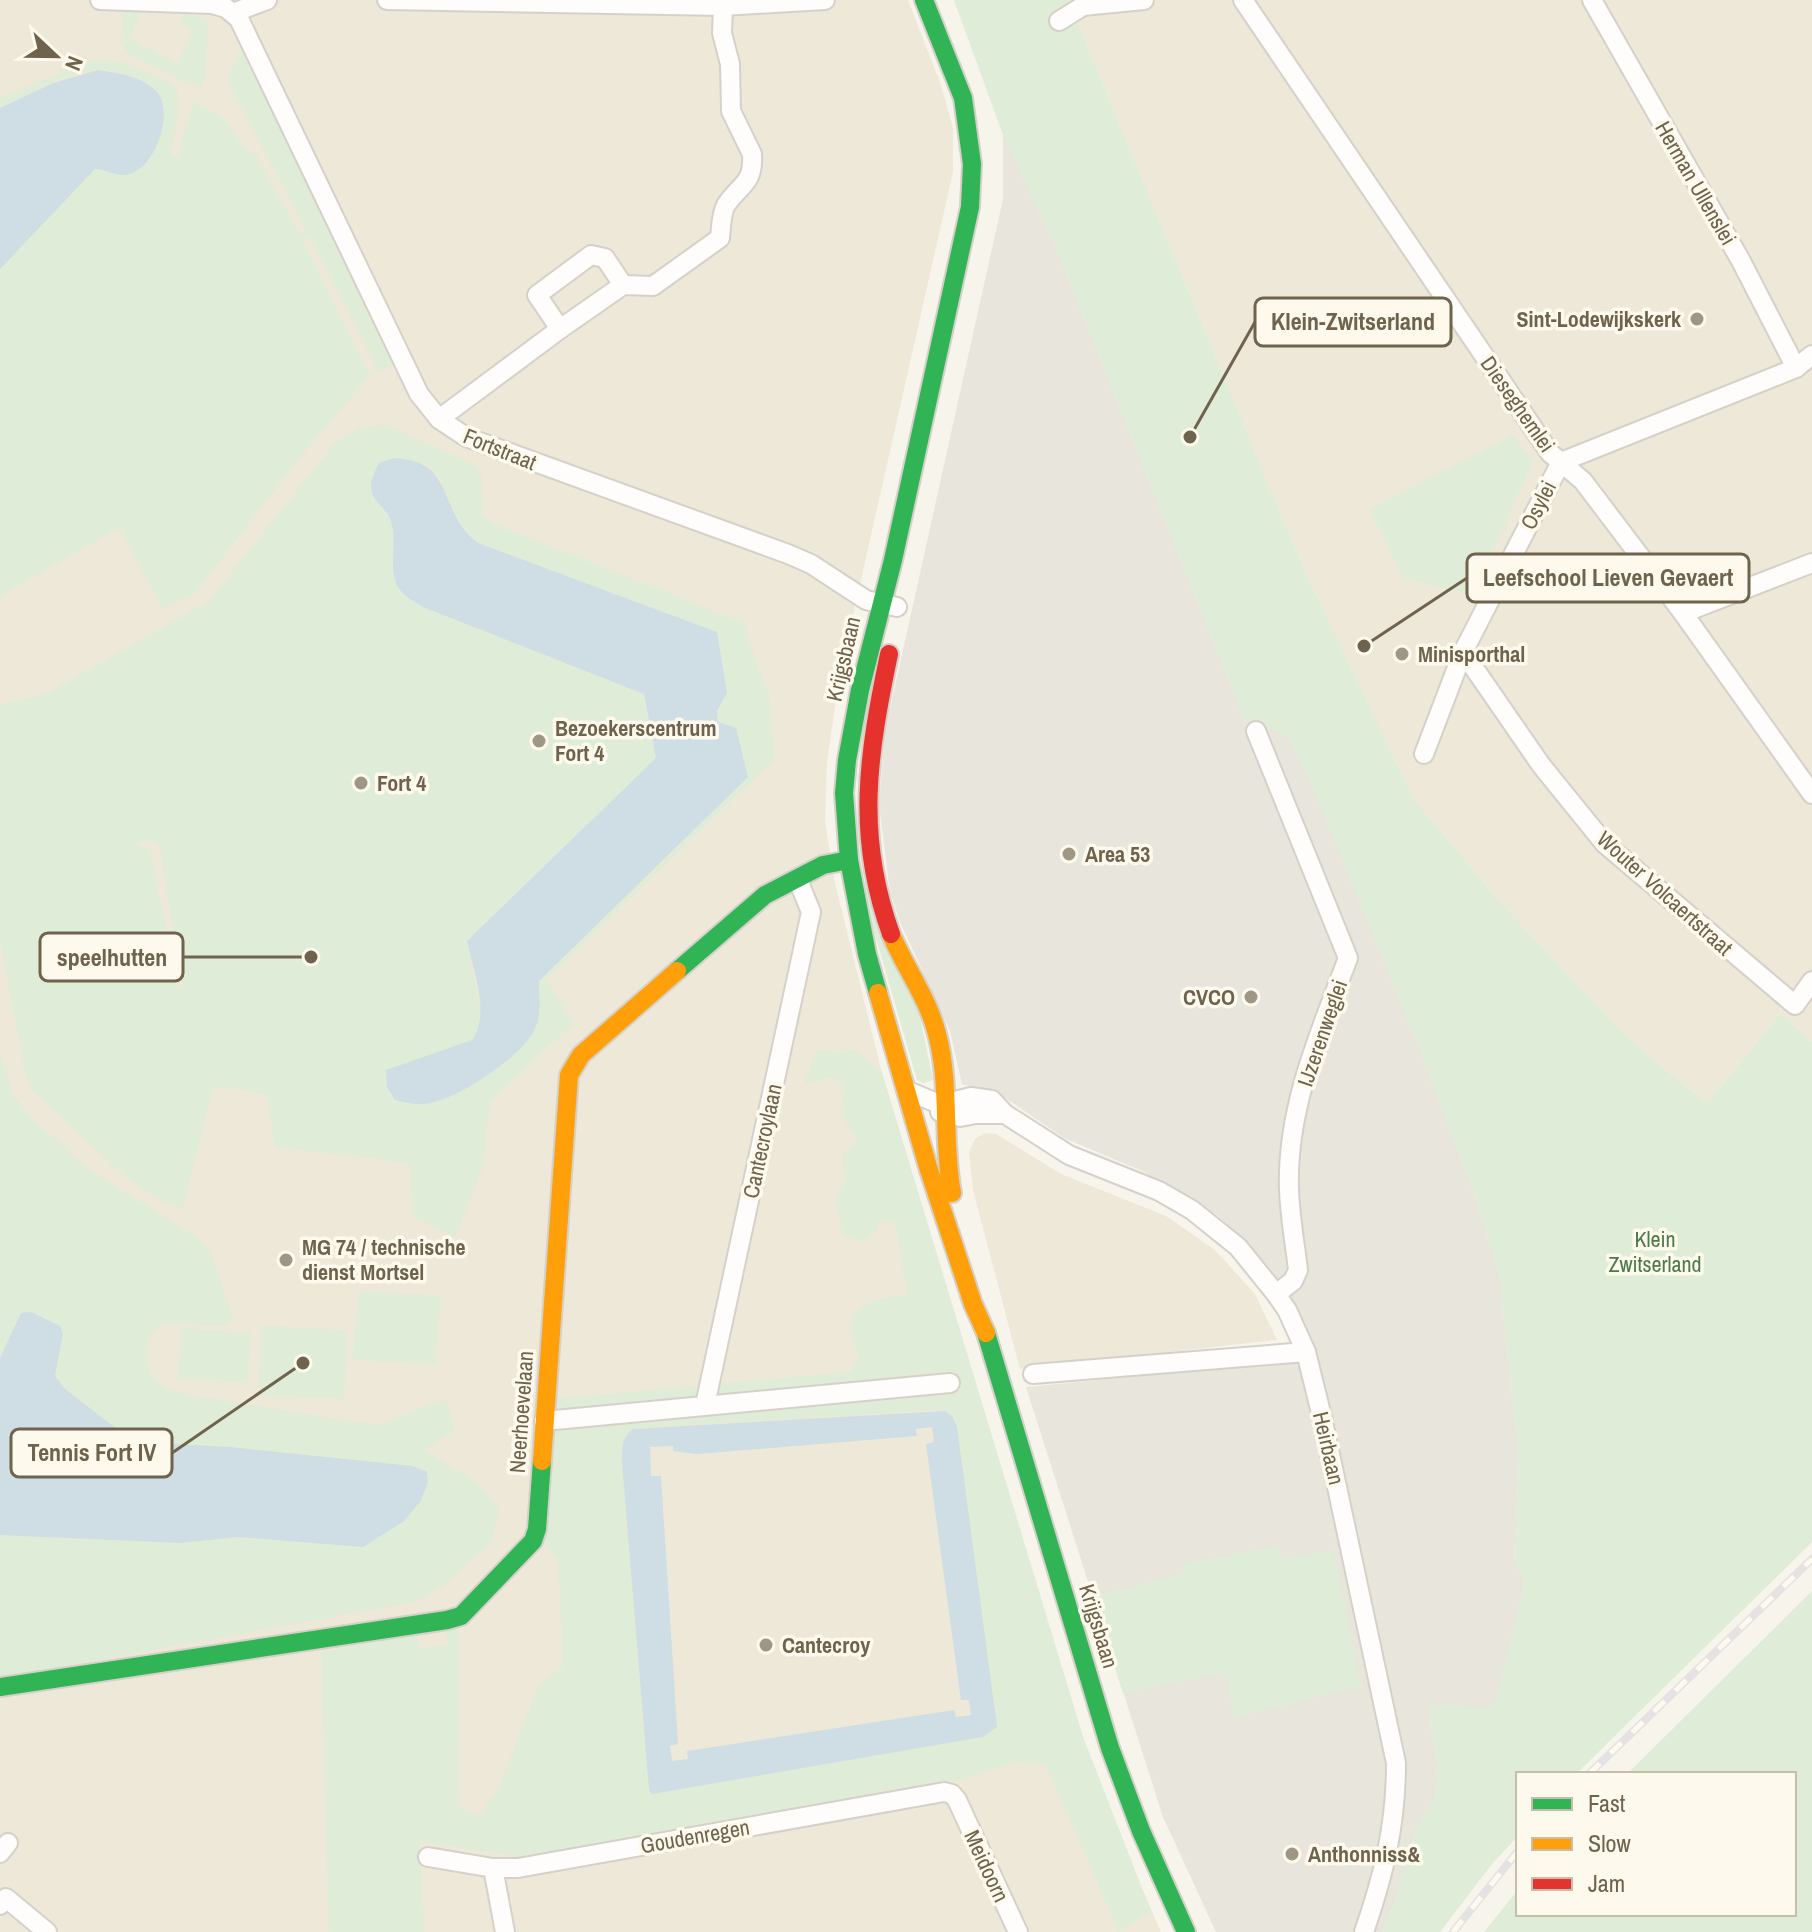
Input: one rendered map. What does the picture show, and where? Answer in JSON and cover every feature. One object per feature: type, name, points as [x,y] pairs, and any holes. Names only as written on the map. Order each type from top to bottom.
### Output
[{"type":"main road","name":"Krijgsbaan","points":[[924,0],[963,98],[972,164],[970,207],[893,560],[868,776],[868,836],[890,931],[933,1017],[945,1073],[947,1172],[981,1299],[984,1327]]},
{"type":"main road","name":"Krijgsbaan","points":[[937,0],[972,82],[979,108],[985,161],[984,186],[977,237],[889,605],[860,690],[844,793],[849,860],[867,954],[906,1090],[950,1236],[984,1327],[1110,1748],[1141,1831],[1186,1932]]},
{"type":"main road","name":"Neerhoevelaan","points":[[0,1687],[399,1629],[461,1616],[533,1541],[539,1518],[569,1075],[581,1055],[755,904],[820,864],[849,860]]},
{"type":"street","points":[[100,0],[212,4],[233,13],[267,0]]},
{"type":"street","points":[[387,0],[723,6],[825,0]]},
{"type":"street","points":[[1059,21],[1083,6],[1144,0]]},
{"type":"street","name":"Dieseghemlei","points":[[1243,0],[1550,453],[1583,481],[1683,613],[1812,794]]},
{"type":"street","name":"Herman Ullenslei","points":[[1592,0],[1741,261],[1796,368]]},
{"type":"street","points":[[439,419],[623,285],[653,286],[720,238],[724,209],[750,176],[752,154],[731,111],[730,64],[722,33],[723,6]]},
{"type":"street","name":"Fortstraat","points":[[233,13],[419,394],[439,419],[466,437],[504,453],[788,554],[811,564],[866,600],[889,605]]},
{"type":"street","points":[[560,329],[537,295],[591,255],[605,258],[623,285]]},
{"type":"street","name":"Osylei","points":[[1424,754],[1463,652],[1561,462],[1796,368],[1812,355]]},
{"type":"street","points":[[1683,613],[1812,563]]},
{"type":"street","name":"Wouter Volcaertstraat","points":[[1463,652],[1541,765],[1605,844],[1795,1005],[1812,981]]},
{"type":"street","name":"IJzerenweglei","points":[[1256,731],[1348,958],[1307,1070],[1298,1106],[1289,1190],[1298,1270],[1293,1281],[1276,1294]]},
{"type":"street","name":"Cantecroylaan","points":[[705,1405],[811,912],[798,880]]},
{"type":"street","name":"Heirbaan","points":[[906,1090],[946,1107],[960,1117],[1005,1114],[1069,1155],[1159,1191],[1192,1210],[1238,1247],[1287,1310],[1306,1352],[1339,1491],[1396,1763],[1396,1807],[1391,1838],[1364,1932]]},
{"type":"street","points":[[918,1130],[946,1107]]},
{"type":"street","points":[[1033,1374],[1306,1352]]},
{"type":"street","points":[[544,1421],[950,1383]]},
{"type":"street","name":"Goudenregen","points":[[428,1857],[493,1868],[518,1868],[932,1792],[952,1794],[957,1800]]},
{"type":"street","name":"Meidoorn","points":[[957,1800],[1017,1932]]},
{"type":"street","points":[[493,1868],[505,1932]]},
{"type":"street","points":[[0,1905],[6,1898],[47,1932]]},
{"type":"shaded area","points":[[0,0],[908,0],[941,85],[953,128],[953,172],[840,673],[827,762],[825,820],[834,879],[882,1073],[1083,1737],[1130,1861],[1161,1932],[0,1932]]},
{"type":"shaded area","points":[[1068,0],[1812,0],[1812,1041],[1780,1014],[1708,1102],[1623,1033],[1498,900],[1413,798],[1299,558]]},
{"type":"shaded area","points":[[98,70],[137,79],[157,92],[164,113],[163,126],[153,153],[145,164],[125,175],[95,169],[0,269],[0,108],[53,83]]},
{"type":"shaded area","points":[[1003,135],[1054,243],[1245,721],[1286,734],[1311,782],[1421,1053],[1473,1191],[1499,1273],[1519,1461],[1514,1561],[1525,1582],[1494,1709],[1428,1704],[1437,1765],[1435,1799],[1416,1827],[1396,1899],[1383,1932],[1216,1932],[1163,1817],[1026,1387],[1315,1359],[1296,1311],[1260,1258],[1217,1215],[1142,1171],[1064,1138],[1001,1095],[962,1084],[950,1031],[900,922],[890,892],[879,805],[885,731],[1003,199]]},
{"type":"shaded area","points":[[395,458],[415,461],[428,468],[437,478],[465,531],[478,543],[717,632],[727,693],[717,711],[718,722],[736,728],[748,777],[539,981],[537,1025],[515,1054],[483,1078],[449,1097],[420,1104],[395,1100],[387,1087],[386,1070],[472,1040],[480,1017],[480,1005],[467,941],[656,758],[644,694],[423,607],[400,590],[393,571],[392,527],[371,489],[379,463]]},
{"type":"shaded area","points":[[984,1133],[996,1134],[1061,1174],[1166,1216],[1215,1250],[1255,1294],[1277,1340],[1020,1369],[973,1190],[969,1152],[975,1139]]},
{"type":"shaded area","points":[[31,1312],[60,1326],[63,1334],[55,1376],[65,1389],[134,1442],[230,1447],[412,1466],[427,1472],[428,1483],[420,1502],[404,1521],[363,1547],[238,1537],[180,1543],[0,1535],[0,1358],[21,1313]]},
{"type":"shaded area","points":[[945,1411],[952,1416],[957,1427],[997,1727],[983,1737],[652,1794],[649,1790],[622,1462],[624,1440],[633,1429]],"holes":[[[932,1427],[934,1442],[926,1444],[961,1700],[969,1700],[971,1715],[956,1717],[954,1710],[687,1751],[688,1759],[672,1761],[670,1746],[678,1744],[661,1476],[651,1476],[650,1447],[673,1446],[673,1451],[697,1454],[917,1436],[916,1429]]]},
{"type":"green space","name":"Klein Zwitserland","points":[[954,0],[1068,0],[1299,558],[1413,798],[1498,900],[1623,1033],[1708,1102],[1780,1014],[1812,1041],[1812,1542],[1578,1772],[1516,1772],[1516,1838],[1440,1932],[1383,1932],[1396,1899],[1416,1827],[1435,1799],[1437,1765],[1428,1704],[1494,1708],[1525,1582],[1514,1561],[1519,1461],[1499,1273],[1473,1191],[1421,1053],[1311,783],[1286,735],[1245,721],[1054,243],[1003,135]]},
{"type":"green space","points":[[120,10],[141,11],[130,38],[178,64],[193,32],[181,22],[185,13],[208,21],[206,75],[200,88],[130,56],[120,42],[123,26]]},
{"type":"green space","points":[[245,48],[395,363],[379,371],[309,236],[303,242],[370,375],[300,457],[195,593],[163,609],[119,528],[0,596],[0,269],[95,169],[124,175],[145,82],[113,72],[91,71],[50,84],[0,108],[0,98],[96,60],[126,63],[171,83],[177,90],[179,110],[171,154],[178,157],[193,102],[223,117],[242,145],[256,155],[301,236],[306,230],[227,79],[241,49]]},
{"type":"green space","points":[[385,424],[476,466],[481,472],[483,516],[492,523],[743,623],[769,697],[775,759],[546,979],[574,1023],[490,1101],[483,1167],[455,1237],[413,1217],[409,1163],[275,1147],[267,1096],[239,1089],[213,1088],[182,1209],[155,1197],[127,1178],[34,1092],[27,1080],[0,942],[0,704],[44,695],[209,601],[336,442],[361,428]],"holes":[[[407,459],[431,468],[442,481],[447,502],[464,533],[478,543],[716,632],[718,723],[747,777],[538,981],[539,1012],[387,1087],[386,1071],[472,1040],[481,1027],[481,1012],[467,941],[656,758],[644,694],[423,607],[405,595],[394,564],[394,535],[390,516]],[[146,840],[159,844],[183,987],[178,986],[150,850],[134,842]]]},
{"type":"green space","points":[[1513,435],[1533,461],[1473,595],[1403,578],[1370,509]]},
{"type":"green space","points":[[857,771],[915,993],[933,1080],[923,1083],[917,1080],[867,907]]},
{"type":"green space","points":[[817,1049],[840,1052],[854,1049],[882,1073],[1083,1737],[1151,1911],[1119,1932],[1046,1766],[1016,1761],[964,1779],[523,1858],[420,1841],[424,1932],[329,1932],[321,1652],[417,1634],[419,1649],[448,1645],[446,1630],[458,1627],[459,1808],[479,1816],[499,1787],[537,1689],[563,1666],[558,1562],[544,1542],[552,1399],[850,1372],[858,1358],[851,1329],[857,1310],[872,1302],[905,1295],[907,1289],[895,1223],[881,1220],[876,1232],[865,1242],[843,1236],[835,1202],[846,1180],[842,1155],[857,1138],[840,1114],[844,1087],[833,1077],[804,1084]],"holes":[[[945,1411],[952,1416],[996,1727],[983,1737],[652,1793],[649,1790],[622,1462],[633,1429]]]},
{"type":"green space","points":[[0,1052],[13,1095],[32,1119],[92,1171],[200,1239],[213,1258],[233,1319],[224,1326],[165,1323],[150,1334],[147,1361],[149,1370],[160,1384],[194,1396],[378,1425],[446,1399],[455,1430],[424,1450],[480,1485],[499,1511],[492,1542],[442,1587],[415,1602],[0,1678],[0,1535],[180,1543],[238,1537],[279,1539],[322,1456],[134,1442],[65,1389],[55,1376],[63,1335],[21,1313],[0,1358]]},
{"type":"green space","points":[[359,1291],[441,1296],[435,1364],[352,1360]]},
{"type":"green space","points":[[261,1326],[347,1330],[344,1399],[258,1396]]},
{"type":"green space","points":[[181,1328],[251,1333],[247,1383],[178,1378]]},
{"type":"green space","points":[[1280,1545],[1284,1559],[1333,1550],[1361,1686],[1234,1718],[1224,1673],[1123,1693],[1092,1597],[1183,1573],[1183,1564]]},
{"type":"green space","points":[[1812,1591],[1812,1932],[1484,1932],[1516,1892],[1516,1916],[1796,1916],[1796,1772],[1629,1772]]},
{"type":"railway","points":[[1591,1772],[1812,1559]]},
{"type":"railway","points":[[1453,1932],[1516,1853]]},
{"type":"traffic: fast","points":[[878,993],[867,954],[849,860],[844,793],[847,760],[860,690],[893,560],[970,207],[972,164],[963,98],[924,0]]},
{"type":"traffic: fast","points":[[677,971],[765,895],[823,865],[849,860]]},
{"type":"traffic: fast","points":[[986,1333],[1110,1748],[1141,1831],[1186,1932]]},
{"type":"traffic: fast","points":[[0,1687],[461,1616],[533,1541],[537,1529],[542,1461]]},
{"type":"traffic: slow","points":[[891,934],[928,1008],[937,1034],[944,1073],[952,1193]]},
{"type":"traffic: slow","points":[[542,1461],[569,1075],[581,1055],[677,971]]},
{"type":"traffic: slow","points":[[878,993],[928,1167],[973,1304],[986,1333]]},
{"type":"traffic: jam","points":[[889,654],[875,726],[869,828],[880,897],[891,934]]},
{"type":"place","name":"Sint-Lodewijkskerk","points":[[1697,319]]},
{"type":"place","name":"Klein-Zwitserland","points":[[1190,437]]},
{"type":"place","name":"Leefschool Lieven Gevaert","points":[[1364,646]]},
{"type":"place","name":"Minisporthal","points":[[1402,654]]},
{"type":"place","name":"Bezoekerscentrum Fort 4","points":[[539,741]]},
{"type":"place","name":"Fort 4","points":[[361,783]]},
{"type":"place","name":"Area 53","points":[[1069,854]]},
{"type":"place","name":"speelhutten","points":[[311,957]]},
{"type":"place","name":"CVCO","points":[[1251,997]]},
{"type":"place","name":"MG 74 / technische dienst Mortsel","points":[[286,1260]]},
{"type":"place","name":"Tennis Fort IV","points":[[303,1363]]},
{"type":"place","name":"Cantecroy","points":[[766,1645]]},
{"type":"place","name":"Anthonniss&","points":[[1292,1854]]}]
